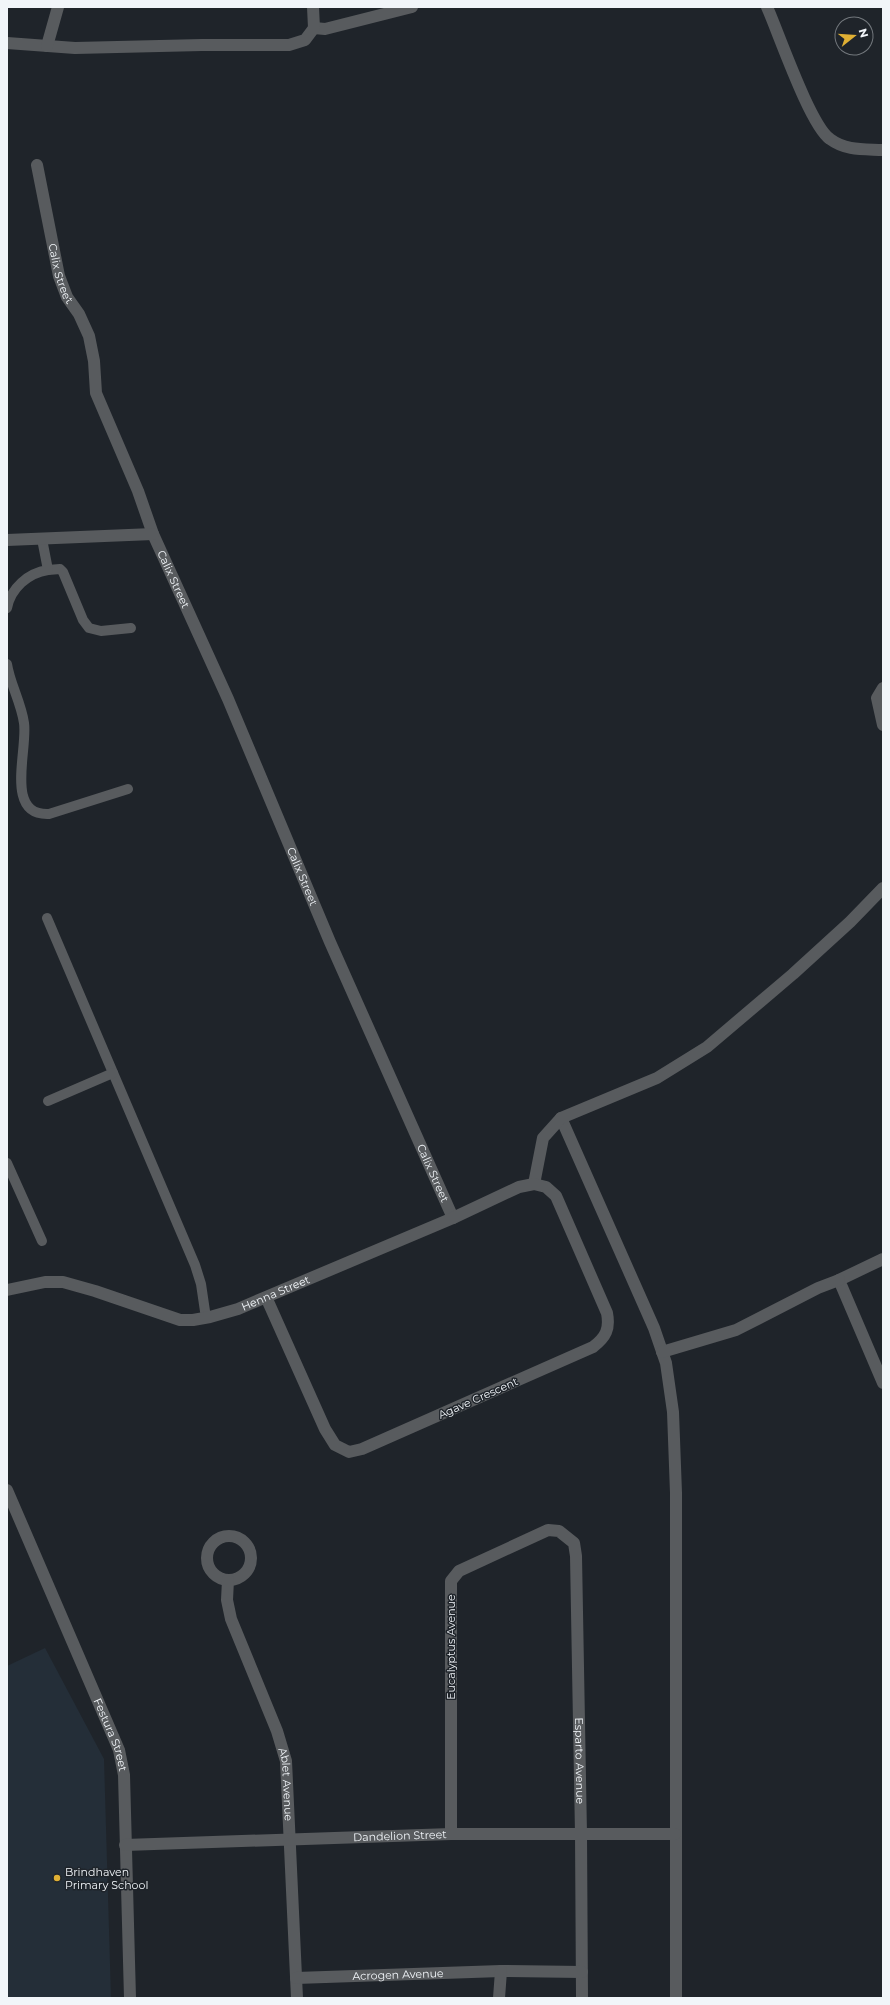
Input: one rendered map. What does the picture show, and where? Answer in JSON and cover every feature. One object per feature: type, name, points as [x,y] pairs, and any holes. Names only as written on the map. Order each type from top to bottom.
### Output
[{"type":"street","points":[[47,46],[58,7]]},
{"type":"street","points":[[7,43],[75,48],[202,45],[289,46],[305,40],[314,28],[313,7]]},
{"type":"street","points":[[314,28],[325,29],[412,7]]},
{"type":"street","points":[[767,7],[812,116],[829,139],[849,149],[883,150]]},
{"type":"street","name":"Calix Street","points":[[37,165],[59,276],[67,297],[79,314],[89,336],[94,361],[96,393],[138,491],[153,534],[228,699],[330,942],[452,1218]]},
{"type":"street","points":[[7,540],[153,534]]},
{"type":"street","points":[[883,688],[878,698],[883,725]]},
{"type":"street","points":[[534,1184],[543,1138],[561,1118],[657,1078],[707,1047],[793,974],[850,922],[883,888]]},
{"type":"street","points":[[561,1118],[644,1302],[666,1364],[673,1412],[676,1493],[676,1998]]},
{"type":"street","name":"Henna Street","points":[[7,1290],[44,1282],[63,1282],[95,1291],[180,1320],[206,1318],[238,1309],[452,1218],[519,1187],[534,1184]]},
{"type":"street","name":"Agave Crescent","points":[[266,1297],[325,1429],[335,1445],[349,1452],[362,1449],[593,1347],[602,1340],[607,1333],[609,1324],[607,1313],[556,1196],[546,1187],[534,1184]]},
{"type":"street","points":[[662,1352],[736,1330],[818,1288],[883,1260]]},
{"type":"street","points":[[839,1280],[883,1383]]},
{"type":"street","name":"Festura Street","points":[[7,1490],[10,1503],[119,1750],[124,1775],[130,1998]]},
{"type":"street","name":"Eucalyptus Avenue","points":[[450,1834],[451,1581],[459,1571],[548,1530],[559,1531]]},
{"type":"street","name":"Esparto Avenue","points":[[559,1531],[574,1543],[576,1556],[581,1834],[582,1998]]},
{"type":"street","name":"Ablet Avenue","points":[[228,1580],[227,1600],[232,1625],[277,1731],[286,1761],[297,1998]]},
{"type":"street","name":"Dandelion Street","points":[[125,1844],[450,1834],[675,1834]]},
{"type":"street","points":[[499,1998],[501,1971]]},
{"type":"street","name":"Acrogen Avenue","points":[[296,1978],[501,1971],[582,1972]]},
{"type":"lane","points":[[42,539],[48,570]]},
{"type":"lane","points":[[7,608],[9,600],[16,587],[26,580],[54,568],[60,569],[63,572],[83,620],[89,628],[101,631],[131,628]]},
{"type":"lane","points":[[7,664],[24,723],[21,785],[24,800],[28,809],[39,814],[49,814],[128,789]]},
{"type":"lane","points":[[47,918],[195,1265],[201,1284],[206,1318]]},
{"type":"lane","points":[[48,1101],[113,1073]]},
{"type":"lane","points":[[7,1163],[42,1241]]},
{"type":"shaded area","name":"Brindhaven Primary School","points":[[45,1648],[104,1759],[111,1998],[7,1998],[7,1666]]},
{"type":"place","name":"Brindhaven Primary School","points":[[57,1878]]}]
